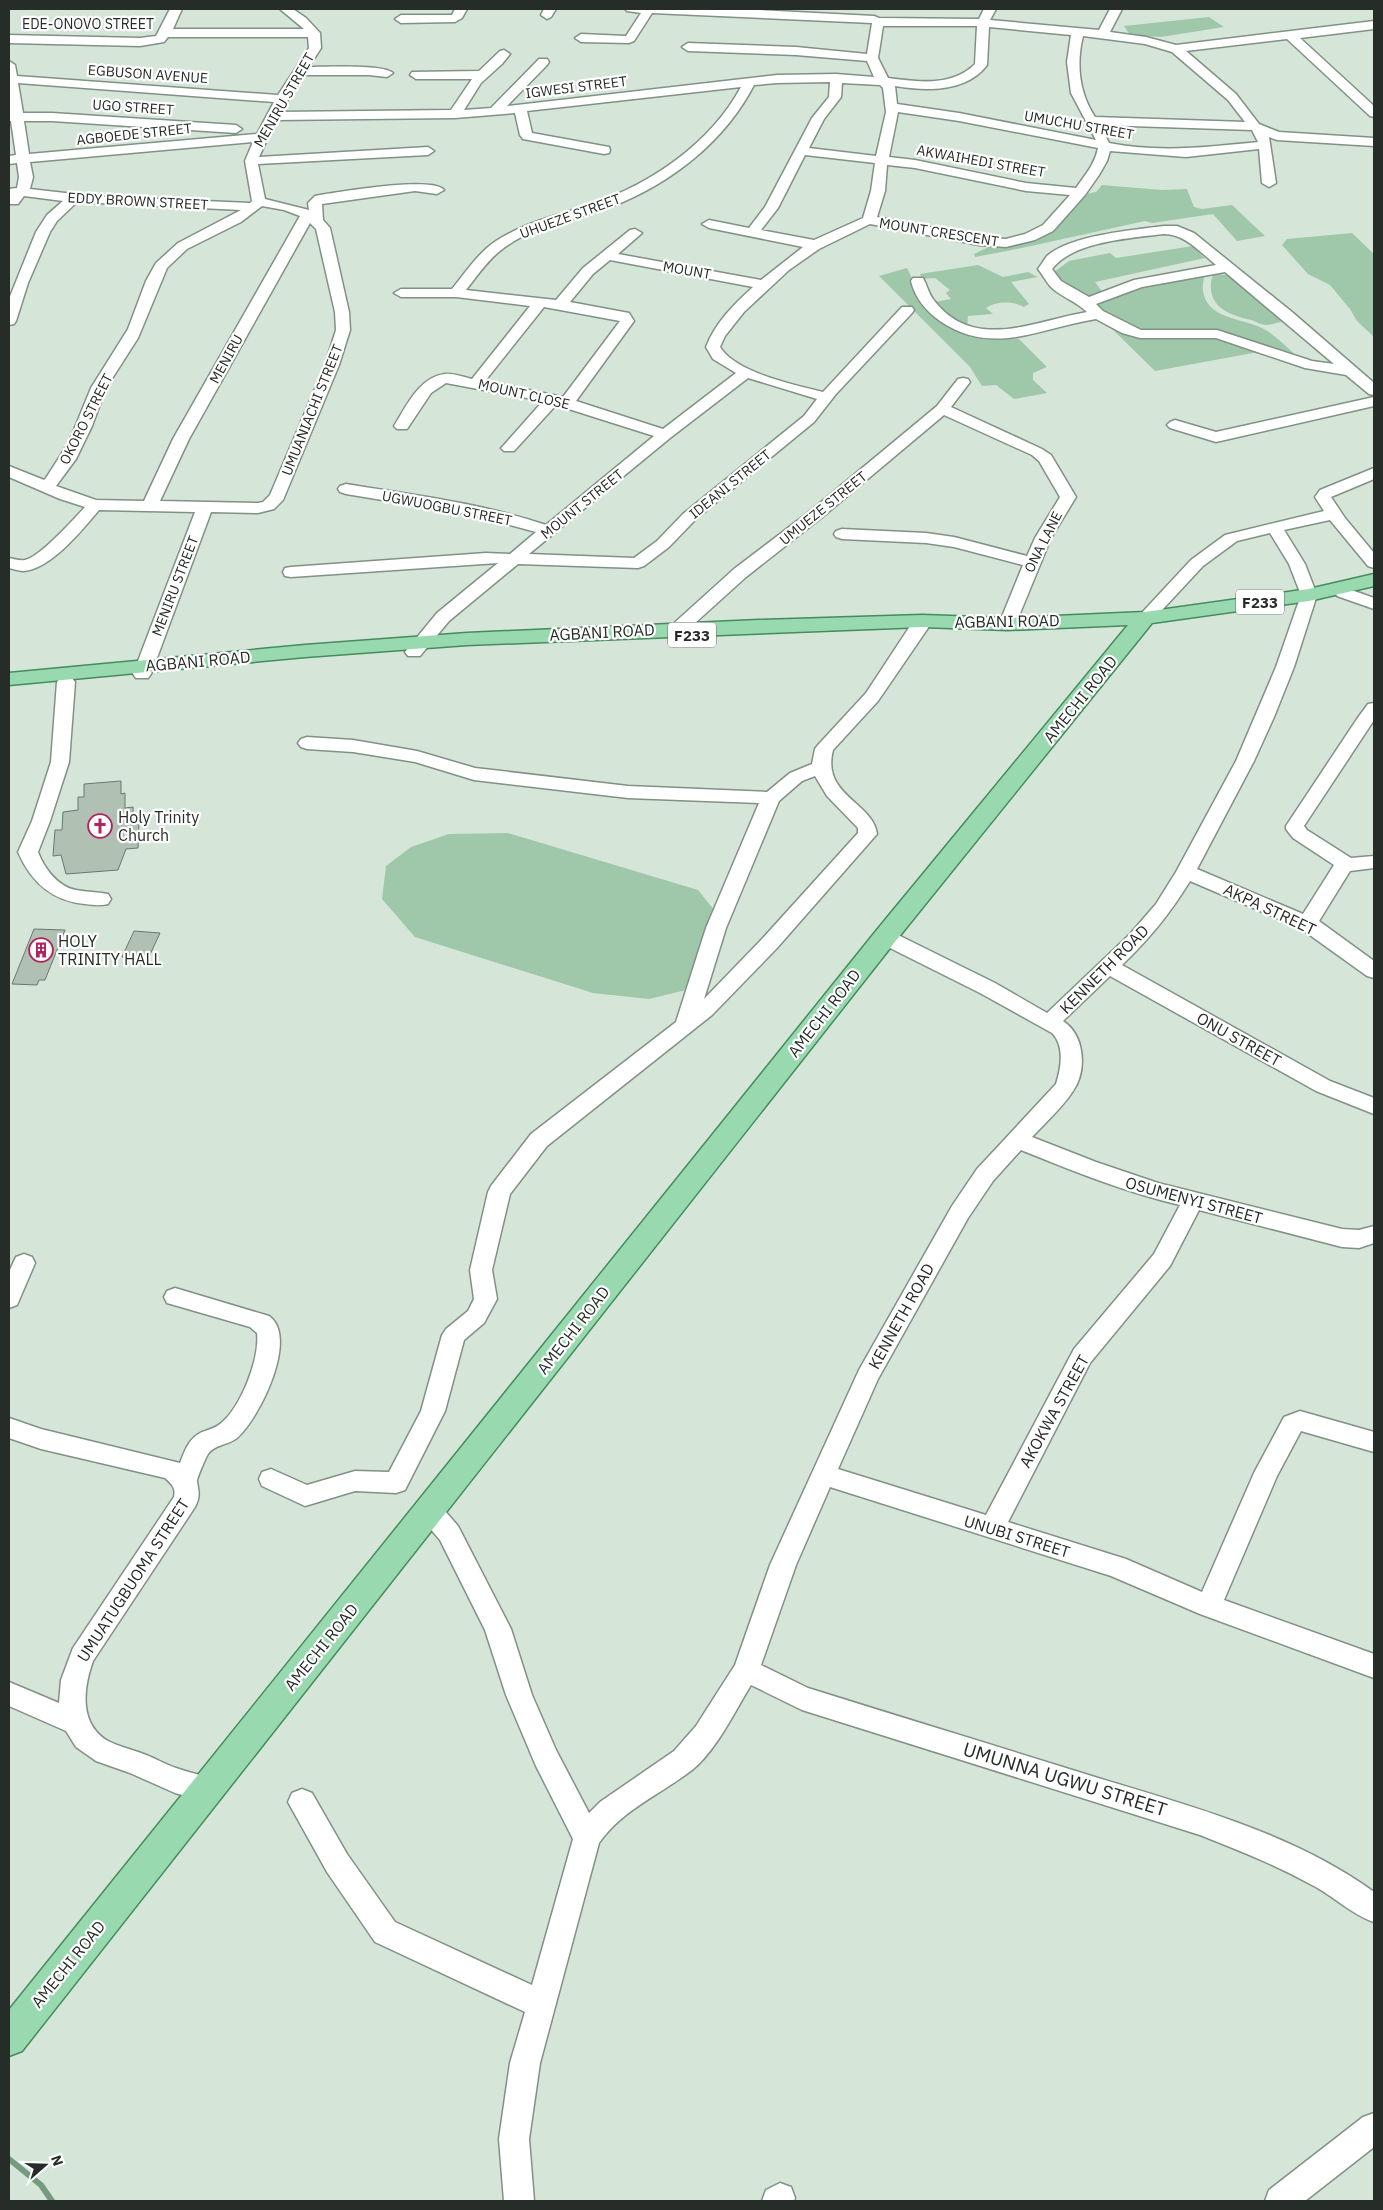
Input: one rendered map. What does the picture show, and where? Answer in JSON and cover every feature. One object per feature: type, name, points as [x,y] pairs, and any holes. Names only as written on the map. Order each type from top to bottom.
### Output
[{"type":"main road","name":"AGBANI ROAD","points":[[1308,597],[1374,580]]},
{"type":"main road","name":"AGBANI ROAD","points":[[419,647],[920,624],[1142,622],[1211,616],[1308,597],[1374,587]]},
{"type":"main road","name":"AGBANI ROAD","points":[[9,679],[678,629],[1142,622]]},
{"type":"main road","name":"AMECHI ROAD","points":[[19,2025],[885,937],[1142,622]]},
{"type":"main road","name":"AGBANI ROAD","points":[[9,687],[66,682],[143,670]]},
{"type":"street","points":[[165,33],[176,9]]},
{"type":"street","name":"MENIRU STREET","points":[[257,205],[251,162],[258,137],[314,48],[314,33],[286,9]]},
{"type":"street","points":[[401,18],[455,18],[461,9]]},
{"type":"street","points":[[631,9],[648,11],[715,10],[983,23],[1103,34],[1146,41],[1176,49],[1374,25]]},
{"type":"street","points":[[983,23],[990,9]]},
{"type":"street","points":[[1103,34],[1116,9]]},
{"type":"street","points":[[581,38],[625,40],[630,38],[648,11]]},
{"type":"street","points":[[826,397],[729,366],[714,353],[713,344],[722,328],[734,313],[789,263],[816,245],[870,220],[878,191],[892,107],[889,87],[883,81],[872,58],[876,17]]},
{"type":"street","name":"IGWESI STREET","points":[[271,116],[455,114],[800,78],[883,81],[917,86],[947,85],[972,75],[981,65],[983,23]]},
{"type":"street","points":[[1078,32],[1075,49],[1074,79],[1079,100],[1104,146],[1102,159],[1093,176],[1080,192]]},
{"type":"street","name":"EDE-ONOVO STREET","points":[[9,39],[140,42],[160,39],[165,33],[314,33]]},
{"type":"street","points":[[1290,35],[1374,113]]},
{"type":"street","points":[[688,47],[796,50],[872,58]]},
{"type":"street","points":[[1176,49],[1232,97],[1264,136],[1269,183]]},
{"type":"street","points":[[455,114],[482,75],[496,65],[504,54]]},
{"type":"street","points":[[495,111],[543,62]]},
{"type":"street","points":[[9,64],[13,117],[24,160],[26,184],[15,196]]},
{"type":"street","points":[[300,70],[369,71],[387,74]]},
{"type":"street","points":[[416,74],[482,75]]},
{"type":"street","points":[[752,233],[771,208],[818,118],[835,97],[836,78]]},
{"type":"street","name":"EGBUSON AVENUE","points":[[10,79],[283,99]]},
{"type":"street","name":"UHUEZE STREET","points":[[456,293],[501,243],[538,225],[607,204],[630,194],[661,175],[693,152],[726,119],[750,82]]},
{"type":"street","name":"UMUCHU STREET","points":[[892,107],[960,117],[1121,149],[1186,153],[1264,136],[1374,142]]},
{"type":"street","points":[[520,108],[528,136],[604,150]]},
{"type":"street","name":"UGO STREET","points":[[13,117],[241,129],[258,137]]},
{"type":"street","points":[[1091,121],[1264,136]]},
{"type":"street","name":"AGBOEDE STREET","points":[[9,160],[258,137]]},
{"type":"street","points":[[251,162],[428,151]]},
{"type":"street","name":"AKWAIHEDI STREET","points":[[802,151],[915,164],[1026,187],[1080,192]]},
{"type":"street","points":[[693,152],[707,155]]},
{"type":"street","name":"MENIRU","points":[[150,506],[180,439],[312,218],[315,203],[320,199],[415,187],[437,190]]},
{"type":"street","name":"MOUNT CRESCENT","points":[[870,220],[979,241],[1006,243],[1030,237],[1048,228],[1080,192]]},
{"type":"street","name":"EDDY BROWN STREET","points":[[15,196],[257,205]]},
{"type":"street","points":[[9,321],[15,282],[47,226],[57,213],[74,198]]},
{"type":"street","points":[[257,205],[288,208],[312,218]]},
{"type":"street","name":"OKORO STREET","points":[[46,487],[52,482],[63,466],[85,425],[93,398],[130,339],[144,309],[152,282],[162,265],[184,246],[257,205]]},
{"type":"street","name":"UMUANIACHI STREET","points":[[9,471],[95,505],[258,508],[273,502],[277,497],[332,365],[340,343],[343,322],[323,228],[312,218]]},
{"type":"street","points":[[709,224],[816,245]]},
{"type":"street","points":[[1175,425],[1216,437],[1374,392],[1354,371],[1189,236],[1177,230],[1164,230],[1084,244],[1054,256],[1045,269],[1056,284],[1087,303],[1098,314],[1127,330],[1140,334],[1217,334],[1310,364],[1354,371]]},
{"type":"street","points":[[560,305],[588,271],[609,256],[635,233]]},
{"type":"street","name":"MOUNT","points":[[609,256],[765,285]]},
{"type":"street","points":[[1087,303],[1139,283],[1227,267]]},
{"type":"street","points":[[918,281],[919,290],[936,311],[956,326],[978,334],[999,334],[1098,314]]},
{"type":"street","points":[[401,293],[456,293],[540,302],[620,315],[627,318],[628,321],[560,401],[509,448]]},
{"type":"street","points":[[476,383],[540,302]]},
{"type":"street","name":"IDEANI STREET","points":[[291,572],[486,558],[620,564],[640,562],[663,544],[689,517],[809,418],[826,397],[907,310]]},
{"type":"street","name":"MOUNT STREET","points":[[419,647],[442,617],[665,435],[746,372]]},
{"type":"street","name":"MOUNT CLOSE","points":[[402,426],[419,398],[438,380],[446,378],[560,401],[665,435]]},
{"type":"street","name":"UMUEZE STREET","points":[[678,629],[740,573],[820,511],[942,410],[963,382]]},
{"type":"street","name":"ONA LANE","points":[[942,410],[1037,452],[1044,458],[1060,482],[1067,499],[1058,510],[1032,562],[1008,624]]},
{"type":"street","points":[[1374,473],[1324,494],[1324,502],[1374,563]]},
{"type":"street","name":"UGWUOGBU STREET","points":[[346,489],[450,506],[506,518],[548,531]]},
{"type":"street","points":[[9,563],[27,566],[36,562],[65,537],[95,505]]},
{"type":"street","name":"MENIRU STREET","points":[[143,670],[205,507]]},
{"type":"street","points":[[1142,622],[1197,563],[1231,538],[1274,526],[1334,514]]},
{"type":"street","points":[[1274,526],[1297,564],[1308,597]]},
{"type":"street","points":[[842,534],[926,538],[954,542],[1032,562]]},
{"type":"street","points":[[1343,592],[1374,604]]},
{"type":"street","name":"KENNETH ROAD","points":[[587,1838],[598,1822],[610,1811],[684,1760],[705,1736],[746,1670],[783,1565],[867,1377],[960,1212],[986,1175],[1065,1087],[1072,1062],[1068,1041],[1058,1026],[1049,1023],[1137,939],[1163,908],[1186,872],[1245,761],[1265,717],[1285,667],[1308,597]]},
{"type":"street","points":[[271,1479],[306,1496],[355,1481],[396,1482],[433,1411],[454,1335],[476,1317],[486,1299],[481,1270],[499,1192],[539,1140],[705,1010],[770,943],[868,834],[867,826],[829,785],[820,768],[820,758],[824,749],[872,696],[920,624]]},
{"type":"street","points":[[66,682],[60,762],[41,821],[28,852],[36,868],[62,892],[101,899]]},
{"type":"street","points":[[1374,708],[1345,747],[1317,795],[1295,826],[1295,829],[1300,834],[1346,864],[1374,862]]},
{"type":"street","points":[[307,743],[353,746],[417,757],[474,774],[628,792],[771,798]]},
{"type":"street","points":[[685,1026],[716,928],[771,798],[796,777],[820,768]]},
{"type":"street","points":[[1306,923],[1320,907],[1346,864]]},
{"type":"street","name":"AKPA STREET","points":[[1186,872],[1306,923],[1340,945],[1374,971]]},
{"type":"street","points":[[885,937],[1023,1006],[1049,1023]]},
{"type":"street","name":"ONU STREET","points":[[1107,966],[1323,1086],[1374,1106]]},
{"type":"street","name":"OSUMENYI STREET","points":[[1018,1140],[1122,1180],[1193,1201],[1342,1238],[1359,1239],[1374,1234]]},
{"type":"street","name":"AKOKWA STREET","points":[[992,1528],[1082,1356],[1162,1260],[1193,1201]]},
{"type":"street","points":[[9,1299],[24,1263]]},
{"type":"street","name":"UMUATUGBUOMA STREET","points":[[75,1722],[72,1694],[75,1673],[82,1656],[186,1500],[188,1492],[183,1478],[192,1467],[202,1444],[228,1432],[246,1411],[266,1357],[270,1335],[264,1323],[175,1297]]},
{"type":"street","points":[[1209,1606],[1266,1473],[1293,1424],[1300,1421],[1374,1442]]},
{"type":"street","points":[[9,1428],[42,1440],[172,1470],[183,1478]]},
{"type":"street","name":"UNUBI STREET","points":[[823,1475],[1125,1570],[1209,1606],[1374,1666]]},
{"type":"street","points":[[430,1511],[449,1533],[498,1630],[519,1695],[546,1757],[587,1838],[525,2063],[514,2138],[519,2201]]},
{"type":"street","name":"UMUNNA UGWU STREET","points":[[746,1670],[802,1698],[1200,1822],[1256,1844],[1309,1869],[1374,1909]]},
{"type":"street","points":[[9,1694],[75,1722],[86,1739],[105,1753],[140,1764],[168,1778],[207,1789]]},
{"type":"street","points":[[302,1802],[337,1863],[385,1932],[542,2006]]},
{"type":"street","points":[[1280,2201],[1374,2128]]},
{"type":"green space","points":[[1209,17],[1224,27],[1161,37],[1130,35],[1124,26]]},
{"type":"green space","points":[[1102,185],[1162,190],[1187,189],[1194,207],[1202,209],[1232,205],[1265,236],[1237,241],[1213,214],[1152,223],[1145,221],[975,257],[974,254],[995,244],[1022,241],[1085,194],[1096,192]]},
{"type":"green space","points":[[1352,233],[1374,254],[1374,337],[1357,321],[1350,309],[1330,285],[1308,274],[1282,245],[1287,239]]},
{"type":"green space","points":[[1193,246],[1205,258],[1095,282],[1103,293],[1085,297],[1060,280],[1054,272],[1069,261],[1110,253],[1116,258]]},
{"type":"green space","points":[[978,265],[1003,277],[1028,272],[1038,277],[1011,282],[1029,304],[1024,307],[1015,304],[995,304],[986,308],[993,314],[968,316],[967,328],[950,317],[935,302],[951,299],[946,293],[950,290],[935,278],[922,279],[920,274]]},
{"type":"green space","points":[[907,268],[919,291],[935,313],[955,329],[980,339],[1019,339],[1047,367],[1033,373],[1033,380],[1047,393],[1014,399],[996,385],[982,386],[970,367],[879,276]]},
{"type":"green space","points":[[1213,274],[1227,275],[1278,317],[1281,322],[1264,325],[1225,311],[1214,300],[1211,293]]},
{"type":"green space","points":[[1204,276],[1203,291],[1211,307],[1226,316],[1262,328],[1283,343],[1301,360],[1236,337],[1160,333],[1142,330],[1125,325],[1109,316],[1094,303],[1143,285]]},
{"type":"green space","points":[[1103,320],[1136,334],[1207,335],[1264,351],[1155,371]]},
{"type":"green space","points":[[508,833],[698,890],[723,921],[724,941],[711,967],[686,990],[649,999],[593,993],[415,937],[382,899],[386,866],[411,847],[449,834]]},
{"type":"building","name":"Holy Trinity Church","points":[[121,781],[121,794],[125,793],[125,808],[133,807],[133,822],[139,821],[138,848],[126,849],[118,870],[66,874],[61,855],[53,856],[55,830],[62,830],[63,812],[78,810],[78,797],[84,797],[84,784]]},
{"type":"building","name":"HOLY TRINITY HALL","points":[[34,929],[65,930],[45,980],[39,980],[37,985],[12,984]]},
{"type":"building","points":[[134,931],[160,933],[148,959],[122,957]]},
{"type":"waterway","points":[[9,2159],[41,2185],[52,2201]]},
{"type":"place","name":"Holy Trinity Church","points":[[100,826]]},
{"type":"place","name":"HOLY TRINITY HALL","points":[[41,950]]}]
